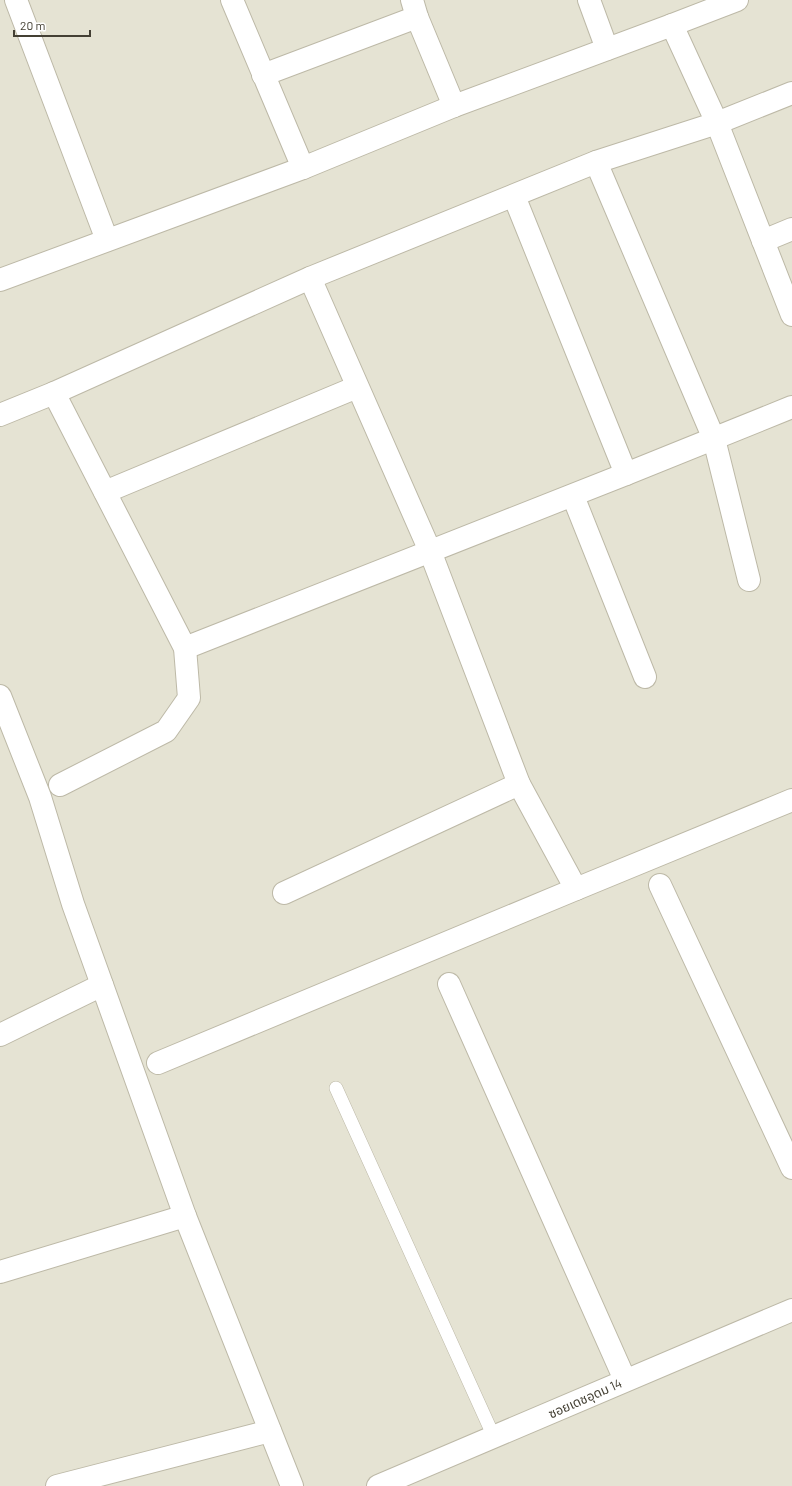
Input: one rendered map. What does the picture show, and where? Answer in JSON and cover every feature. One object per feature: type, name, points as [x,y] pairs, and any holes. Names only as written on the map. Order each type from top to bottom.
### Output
[{"type":"street","points":[[16,0],[107,240]]},
{"type":"street","points":[[232,0],[303,168]]},
{"type":"street","points":[[589,0],[607,49]]},
{"type":"street","points":[[0,280],[303,168],[454,106],[672,26],[737,0]]},
{"type":"street","points":[[263,75],[414,8],[454,106]]},
{"type":"street","points":[[672,26],[716,123],[792,315]]},
{"type":"street","points":[[0,415],[54,393],[310,278],[596,162],[716,123],[792,93]]},
{"type":"street","points":[[596,162],[714,439],[749,580]]},
{"type":"street","points":[[514,196],[626,474]]},
{"type":"street","points":[[763,241],[792,229]]},
{"type":"street","points":[[310,278],[356,387],[430,551],[519,784],[576,889]]},
{"type":"street","points":[[105,492],[356,387]]},
{"type":"street","points":[[54,393],[185,648],[189,698],[166,731],[60,785]]},
{"type":"street","points":[[185,648],[573,496],[792,407]]},
{"type":"street","points":[[573,496],[645,677]]},
{"type":"street","points":[[0,696],[40,797],[73,904],[185,1216],[292,1486]]},
{"type":"street","points":[[284,893],[519,784]]},
{"type":"street","points":[[158,1063],[792,800]]},
{"type":"street","points":[[660,885],[792,1168]]},
{"type":"street","points":[[449,984],[626,1380]]},
{"type":"street","points":[[0,1035],[102,985]]},
{"type":"street","points":[[0,1272],[185,1216]]},
{"type":"street","name":"ซอยเดชอุดม 14","points":[[378,1486],[792,1310]]},
{"type":"street","points":[[57,1486],[270,1431]]},
{"type":"lane","points":[[336,1088],[494,1437]]},
{"type":"shaded area","points":[[0,0],[792,0],[792,1486],[0,1486]]}]
